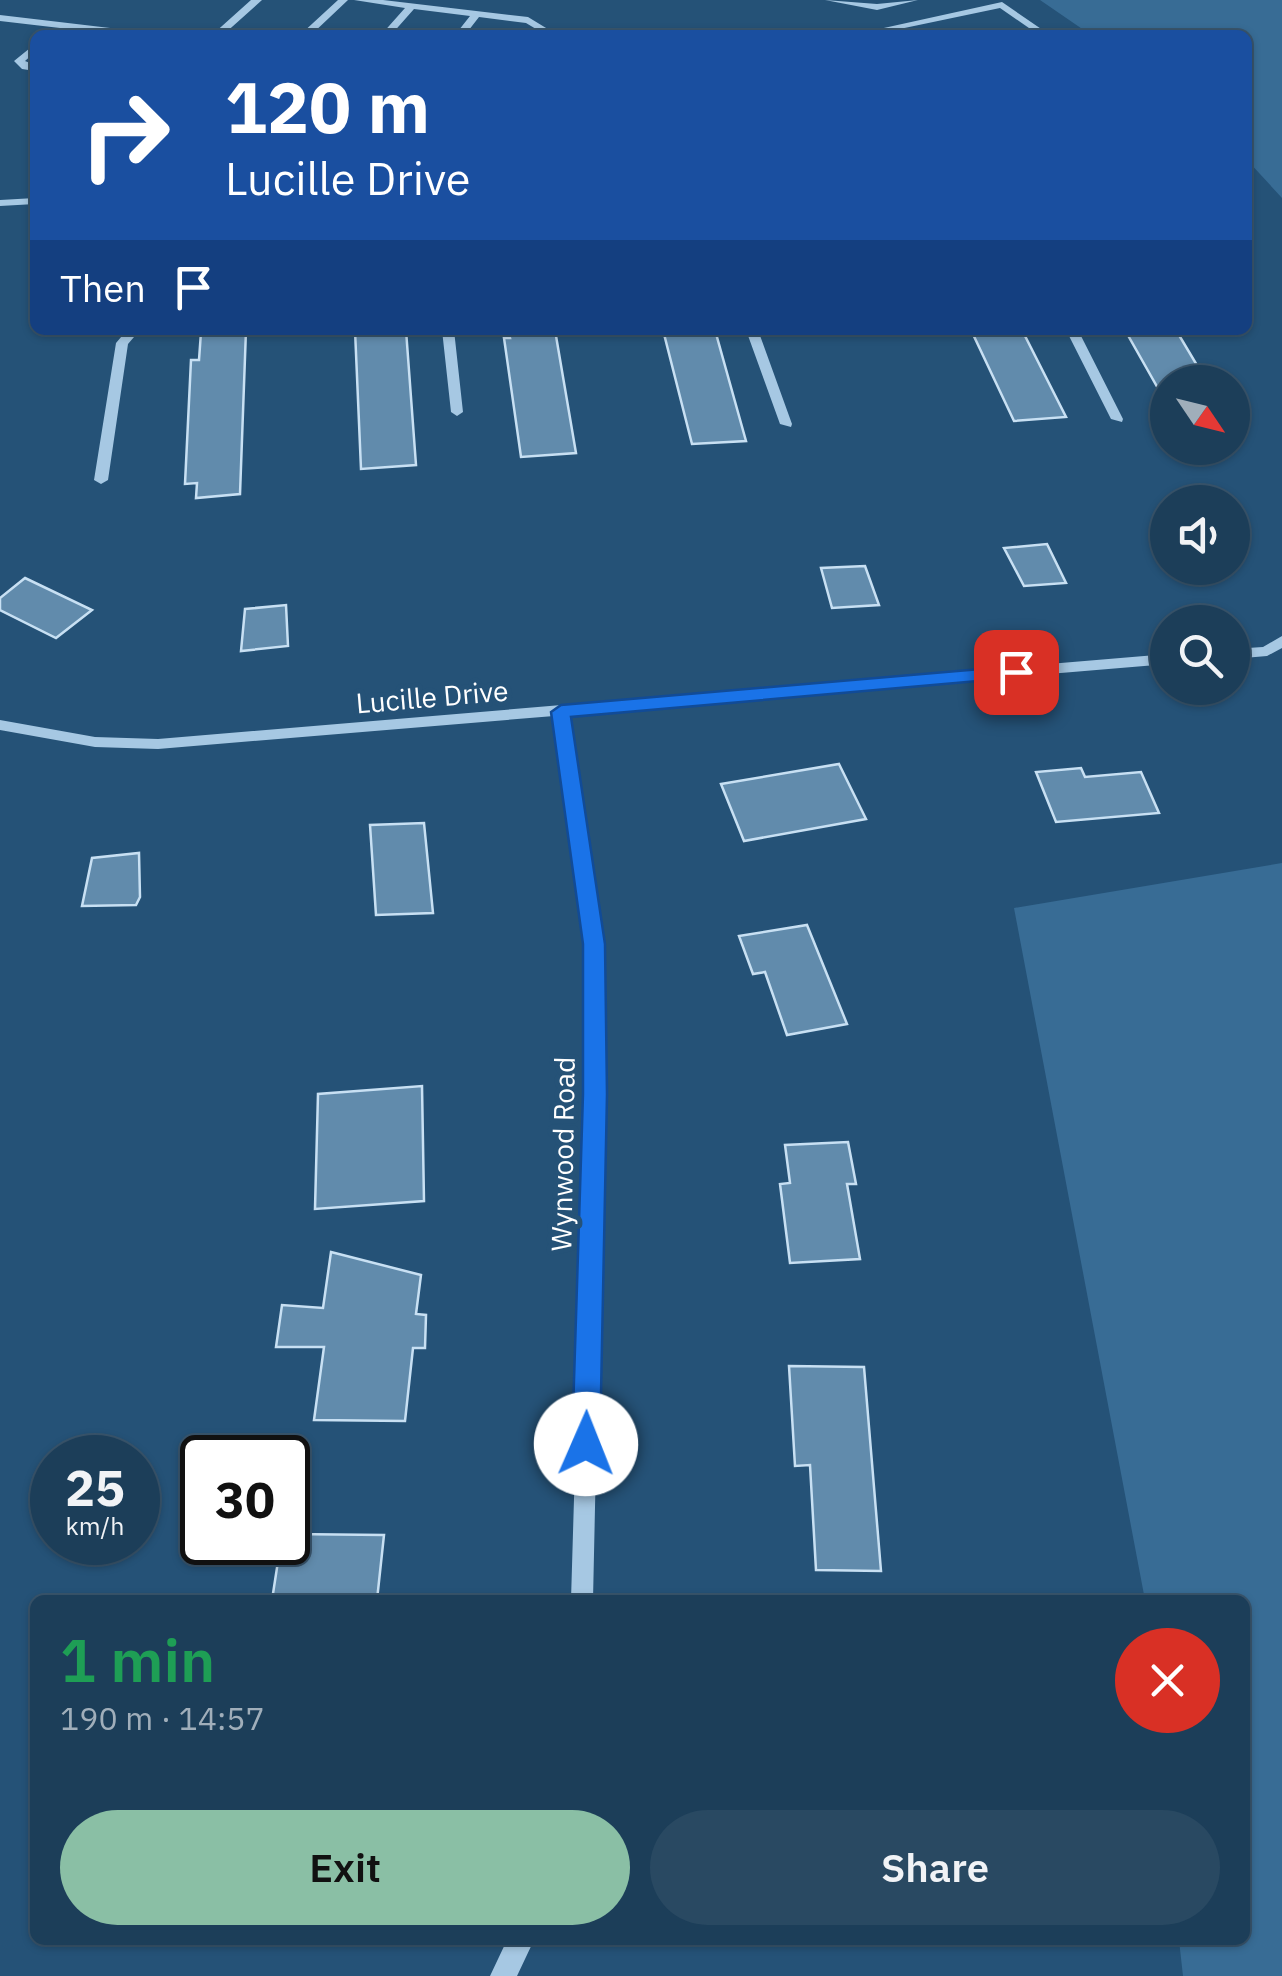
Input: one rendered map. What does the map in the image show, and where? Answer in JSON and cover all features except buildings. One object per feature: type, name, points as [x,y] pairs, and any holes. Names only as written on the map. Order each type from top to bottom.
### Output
[{"type":"street","points":[[223,30],[257,0]]},
{"type":"street","points":[[310,30],[343,0]]},
{"type":"street","points":[[359,0],[528,20],[541,24],[545,30]]},
{"type":"street","points":[[830,0],[878,6],[913,0]]},
{"type":"street","points":[[881,30],[1002,5],[1038,30]]},
{"type":"street","points":[[390,30],[412,6]]},
{"type":"street","points":[[464,30],[477,14]]},
{"type":"street","points":[[0,18],[92,30]]},
{"type":"street","points":[[54,30],[60,25]]},
{"type":"street","points":[[30,51],[19,61],[30,68]]},
{"type":"street","points":[[0,203],[30,201]]},
{"type":"street","points":[[101,480],[122,342],[129,335]]},
{"type":"street","points":[[448,335],[456,412]]},
{"type":"street","points":[[754,335],[786,424]]},
{"type":"street","points":[[1075,335],[1117,419]]},
{"type":"street","points":[[1250,652],[1267,650],[1282,641]]},
{"type":"street","name":"Lucille Drive","points":[[0,724],[96,742],[158,744],[1150,661]]},
{"type":"street","name":"Wynwood Road","points":[[561,712],[594,944],[595,1094],[582,1595]]},
{"type":"street","points":[[502,1976],[518,1945]]},
{"type":"shaded area","points":[[1040,0],[1282,0],[1282,198],[1252,165],[1252,30],[1084,30]]},
{"type":"shaded area","points":[[1282,863],[1282,1976],[1183,1976],[1180,1945],[1250,1945],[1250,1595],[1144,1595],[1014,908]]},
{"type":"route","points":[[586,1444],[595,1094],[594,944],[561,712],[1016,672]]}]
